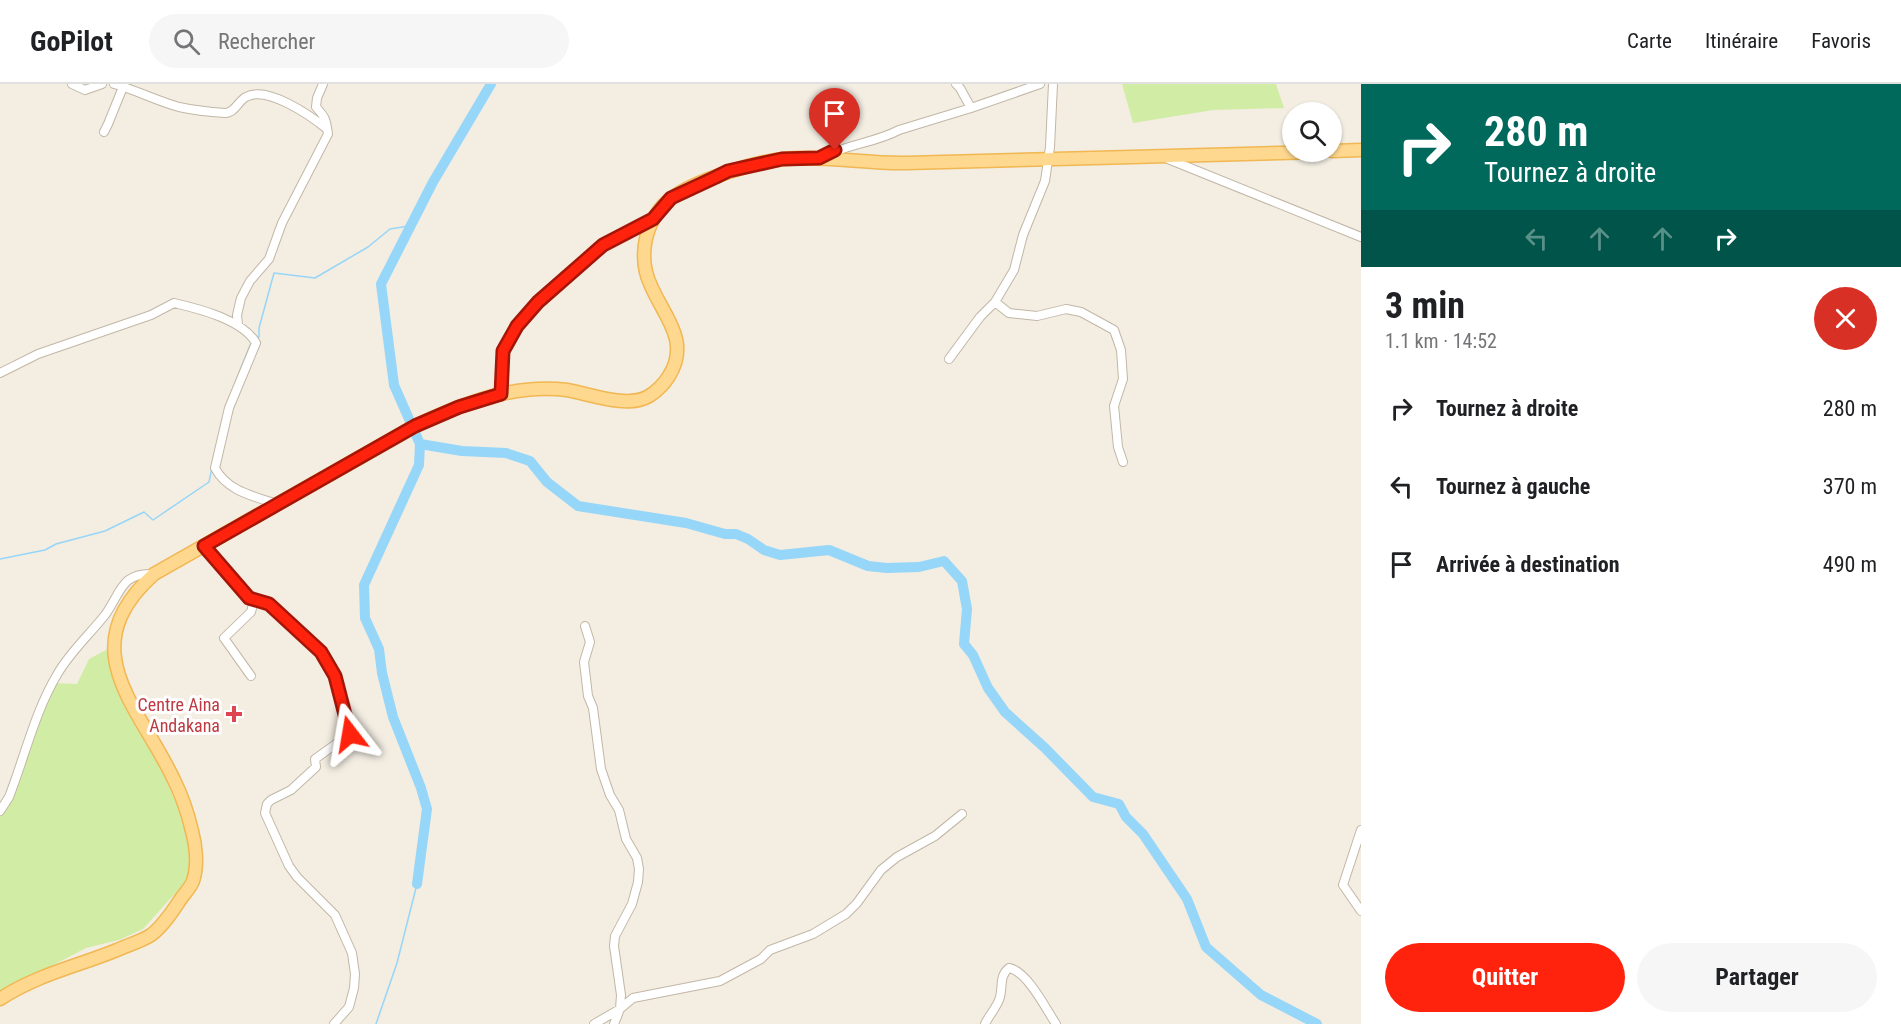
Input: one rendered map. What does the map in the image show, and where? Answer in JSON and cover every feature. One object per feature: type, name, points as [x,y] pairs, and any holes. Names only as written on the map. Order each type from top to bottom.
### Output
[{"type":"main road","points":[[1342,151],[1361,150]]},
{"type":"main road","points":[[0,999],[38,978],[95,959],[150,935],[164,921],[193,882],[196,847],[188,813],[174,778],[125,693],[117,670],[114,655],[118,626],[132,596],[154,574],[410,429],[459,407],[501,394],[552,388],[631,401],[650,395],[666,381],[675,363],[677,341],[671,324],[652,290],[643,253],[653,219],[671,198],[728,171],[782,159],[819,158],[903,163],[1282,153]]},
{"type":"street","points":[[72,84],[85,90],[102,84]]},
{"type":"street","points":[[114,84],[180,107],[225,112],[233,110],[244,97],[255,93],[265,94],[306,112],[327,129]]},
{"type":"street","points":[[238,325],[237,315],[241,298],[250,281],[269,259],[282,223],[328,134],[328,124],[316,107],[323,84]]},
{"type":"street","points":[[956,84],[971,108]]},
{"type":"street","points":[[819,158],[835,150],[877,139],[1040,84]]},
{"type":"street","points":[[950,359],[980,317],[995,302],[1014,270],[1023,235],[1045,181],[1053,84]]},
{"type":"street","points":[[104,132],[123,87]]},
{"type":"street","points":[[1160,155],[1361,237]]},
{"type":"street","points":[[501,394],[503,351],[517,326],[538,302],[603,245],[653,219]]},
{"type":"street","points":[[995,302],[1009,314],[1037,316],[1066,309],[1081,312],[1114,330],[1121,350],[1123,379],[1114,406],[1118,447],[1123,462]]},
{"type":"street","points":[[0,371],[38,354],[151,315],[174,303],[238,325],[251,334],[256,343],[230,408],[214,468],[227,484],[242,493],[277,504]]},
{"type":"street","points":[[204,546],[249,598],[269,604],[321,652],[335,676],[350,734],[315,759],[316,768],[291,790],[271,800],[267,804],[265,813],[289,866],[335,915],[352,953],[354,988],[349,1007],[334,1024]]},
{"type":"street","points":[[0,811],[9,797],[47,693],[59,671],[132,576],[140,573],[154,574]]},
{"type":"street","points":[[251,676],[224,638],[251,612],[254,601]]},
{"type":"street","points":[[585,626],[590,642],[584,662],[601,769],[610,795],[619,810],[626,839],[637,858],[639,869],[632,904],[615,936],[614,946],[621,995],[620,1010],[614,1024]]},
{"type":"street","points":[[594,1024],[620,1010],[633,998],[720,981],[760,959],[770,950],[813,934],[846,914],[881,870],[897,857],[935,836],[962,814]]},
{"type":"street","points":[[1361,830],[1343,885],[1361,911]]},
{"type":"street","points":[[985,1024],[1000,998],[1001,981],[1005,971],[1009,968],[1016,970],[1033,987],[1056,1024]]},
{"type":"green space","points":[[1122,84],[1276,84],[1282,102],[1282,108],[1213,110],[1133,123]]},
{"type":"green space","points":[[110,648],[132,715],[166,780],[181,815],[190,848],[188,879],[143,929],[119,940],[86,948],[0,993],[0,816],[21,778],[34,735],[54,683],[77,684],[89,659]]},
{"type":"waterway","points":[[417,884],[427,809],[393,717],[382,673],[379,649],[365,618],[364,585],[419,465],[420,444],[394,385],[381,284],[433,182],[491,84]]},
{"type":"waterway","points":[[256,338],[259,337],[259,328],[274,273],[315,278],[368,247],[390,229],[409,226]]},
{"type":"waterway","points":[[235,383],[251,343]]},
{"type":"waterway","points":[[0,559],[45,550],[56,544],[105,531],[144,512],[153,520],[209,482],[218,439]]},
{"type":"waterway","points":[[420,444],[462,451],[506,453],[530,461],[547,482],[578,506],[686,523],[725,534],[736,534],[764,550],[780,555],[829,550],[868,566],[887,568],[919,567],[944,561],[962,581],[967,609],[964,644],[973,655],[988,688],[1005,712],[1045,748],[1093,797],[1119,804],[1126,817],[1143,834],[1187,899],[1206,947],[1261,995],[1317,1024]]},
{"type":"waterway","points":[[376,1024],[397,963],[417,884]]},
{"type":"place","name":"Centre Aina Andakana","points":[[234,714]]},
{"type":"route","points":[[350,734],[335,676],[321,652],[269,604],[249,598],[204,546],[415,426],[459,407],[501,394],[503,351],[517,326],[538,302],[603,245],[653,219],[671,198],[728,171],[782,159],[819,158],[835,150]]}]
